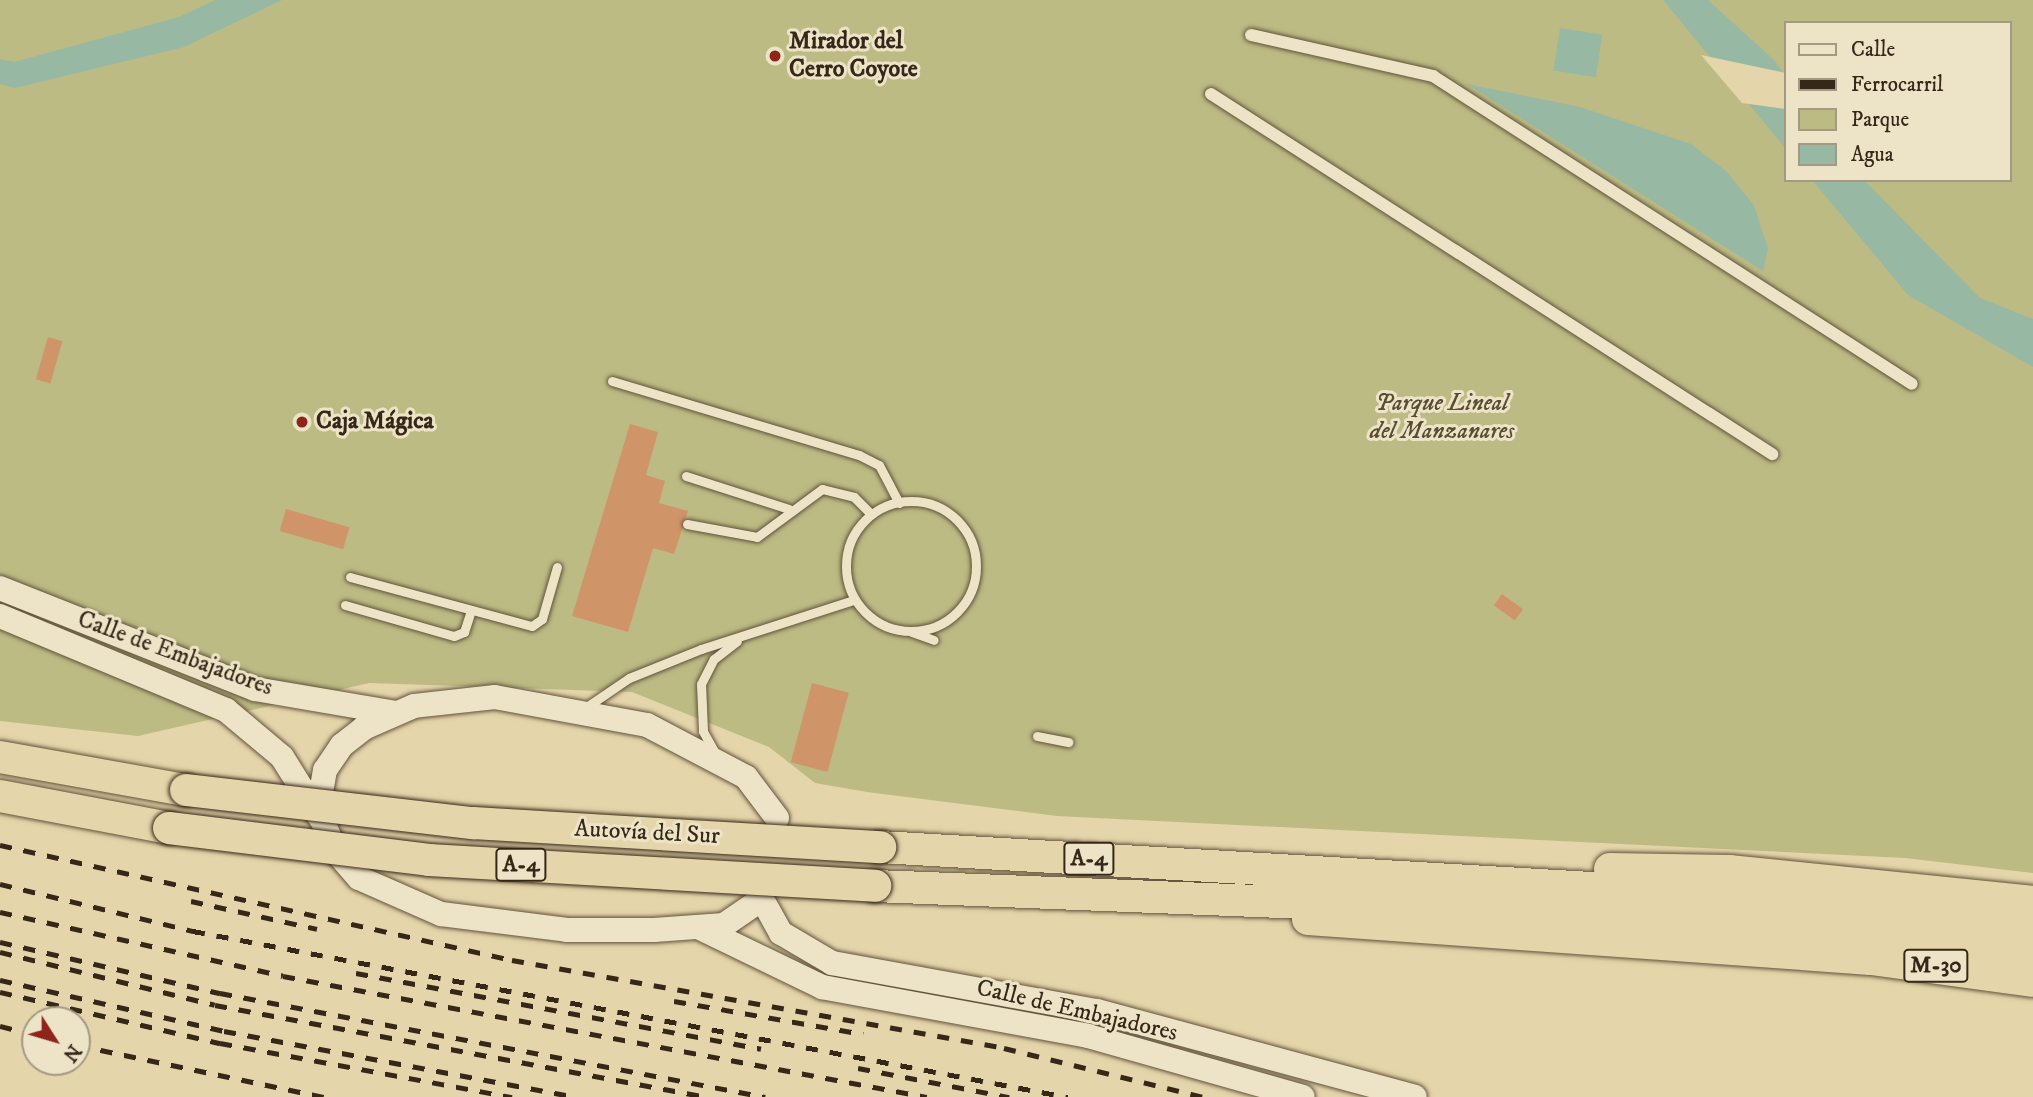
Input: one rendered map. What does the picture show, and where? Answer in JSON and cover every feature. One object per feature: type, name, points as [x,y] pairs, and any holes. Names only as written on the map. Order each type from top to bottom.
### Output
[{"type":"highway","name":"Autovía del Sur","points":[[0,757],[186,790],[473,823],[1297,870]]},
{"type":"highway","name":"Autovía del Sur","points":[[0,796],[169,828],[429,860],[875,886],[1084,895]]},
{"type":"highway","points":[[1297,870],[1401,864],[1729,871],[2033,902]]},
{"type":"highway","points":[[1297,870],[1800,902],[2033,933]]},
{"type":"highway","points":[[1084,895],[1613,915],[1878,935],[2033,955]]},
{"type":"highway","points":[[1084,895],[1356,924],[1871,959],[2033,999]]},
{"type":"highway","name":"M-30","points":[[1871,959],[2033,981]]},
{"type":"main road","name":"Calle de Embajadores","points":[[0,588],[255,689],[395,713]]},
{"type":"main road","name":"Calle de Embajadores","points":[[0,616],[226,710],[282,757],[322,820],[337,853],[359,878],[441,914],[567,930],[699,928],[736,920],[762,899],[781,933],[832,963],[1097,1011],[1415,1097]]},
{"type":"main road","points":[[322,820],[322,781],[342,745],[395,713],[474,697],[584,709],[647,724],[720,760],[746,777],[777,818]]},
{"type":"main road","name":"Calle de Embajadores","points":[[699,928],[822,987],[1088,1036],[1303,1097]]},
{"type":"street","points":[[1251,35],[1433,76],[1912,384]]},
{"type":"street","points":[[1211,94],[1772,454]]},
{"type":"lane","points":[[612,381],[859,454],[879,465],[899,503]]},
{"type":"lane","points":[[686,476],[789,509]]},
{"type":"lane","points":[[687,524],[745,540],[771,528],[789,509],[822,489],[854,497],[871,514]]},
{"type":"lane","points":[[910,631],[930,628],[960,608],[974,580],[975,558],[956,519],[922,502],[899,503],[871,514],[846,557],[854,600],[869,617],[934,640]]},
{"type":"lane","points":[[350,577],[471,610],[539,624],[557,566]]},
{"type":"lane","points":[[584,709],[629,678],[854,600]]},
{"type":"lane","points":[[345,605],[454,636],[464,632],[471,610]]},
{"type":"lane","points":[[720,760],[703,731],[701,684],[714,659],[739,639]]},
{"type":"lane","points":[[1037,736],[1068,742]]},
{"type":"green space","name":"Parque Lineal del Manzanares","points":[[0,0],[2033,0],[2033,873],[1905,858],[1057,816],[867,792],[815,783],[769,747],[632,692],[369,683],[138,736],[0,721]]},
{"type":"water","points":[[215,0],[282,0],[184,47],[15,88],[0,84],[0,59],[14,62],[179,17]]},
{"type":"water","points":[[1663,0],[1708,0],[1775,61],[1784,74],[1784,147]]},
{"type":"water","points":[[1560,28],[1602,35],[1596,77],[1553,70]]},
{"type":"water","points":[[1467,84],[1580,107],[1691,144],[1726,171],[1754,205],[1768,249],[1763,271]]},
{"type":"water","points":[[1814,182],[1866,182],[1980,298],[2033,319],[2033,367],[1908,295]]},
{"type":"pier","points":[[1701,55],[1784,73],[1784,109],[1742,103]]},
{"type":"building","points":[[48,337],[62,341],[50,383],[36,379]]},
{"type":"building","points":[[630,424],[658,432],[646,475],[665,481],[659,503],[688,511],[674,554],[653,548],[628,632],[572,616]]},
{"type":"building","points":[[286,509],[349,527],[343,549],[280,531]]},
{"type":"building","points":[[1502,594],[1523,609],[1515,621],[1494,605]]},
{"type":"building","points":[[812,683],[849,693],[827,772],[791,762]]},
{"type":"railway","points":[[0,845],[512,960],[1004,1048],[1203,1097]]},
{"type":"railway","points":[[0,884],[193,931],[1067,1097]]},
{"type":"railway","points":[[191,901],[317,929]]},
{"type":"railway","points":[[0,912],[283,976],[927,1097]]},
{"type":"railway","points":[[0,942],[220,993],[765,1097]]},
{"type":"railway","points":[[0,952],[215,1005],[705,1097]]},
{"type":"railway","points":[[356,973],[761,1049]]},
{"type":"railway","points":[[0,980],[224,1031],[575,1097]]},
{"type":"railway","points":[[0,992],[220,1043],[512,1097]]},
{"type":"railway","points":[[674,1001],[863,1034]]},
{"type":"railway","points":[[0,1026],[21,1031]]},
{"type":"railway","points":[[91,1048],[324,1097]]},
{"type":"railway","points":[[858,1068],[1009,1097]]},
{"type":"place","name":"Mirador del Cerro Coyote","points":[[775,56]]},
{"type":"place","name":"Caja Mágica","points":[[302,422]]}]
